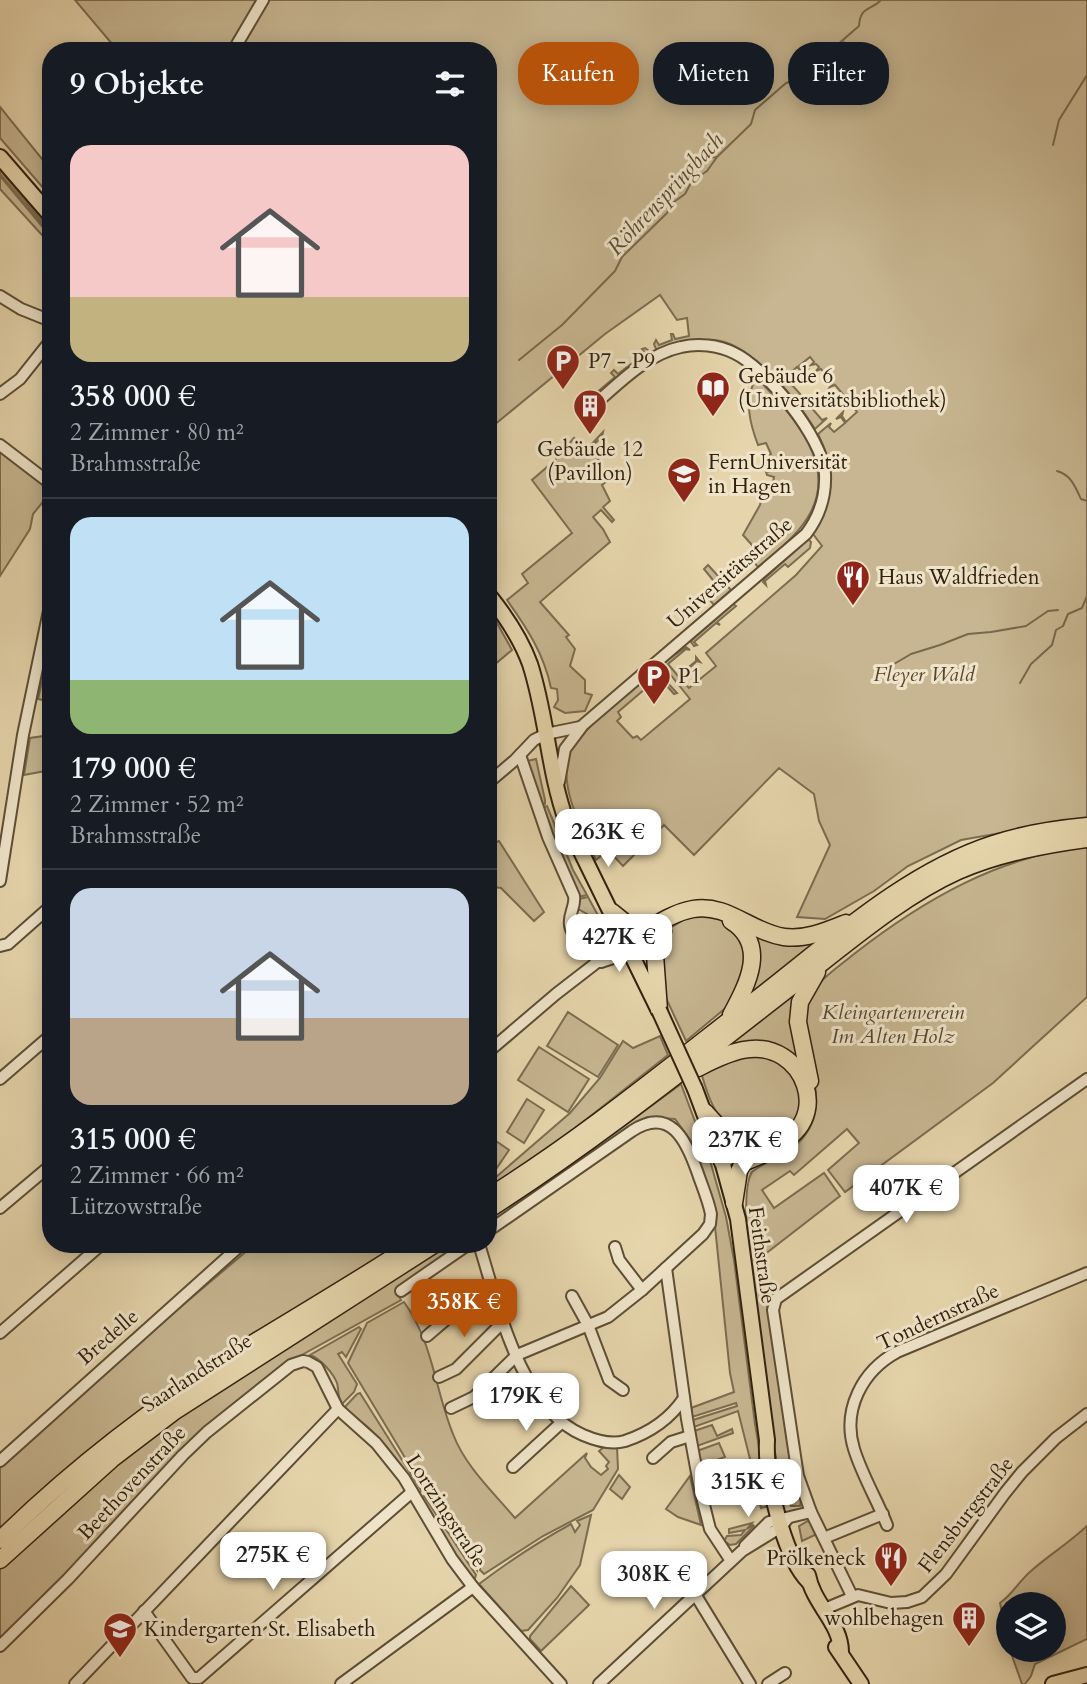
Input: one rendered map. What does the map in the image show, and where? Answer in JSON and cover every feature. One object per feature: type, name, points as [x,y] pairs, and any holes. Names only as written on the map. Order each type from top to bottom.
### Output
[{"type":"highway","points":[[497,1191],[586,1130],[867,914],[927,874],[992,844],[1048,830],[1087,826]]},
{"type":"highway","points":[[497,1204],[592,1140],[822,964],[929,886],[959,871],[1018,850],[1087,838]]},
{"type":"highway","points":[[628,948],[684,911],[712,908],[775,934],[800,937],[822,932],[867,914]]},
{"type":"highway","points":[[612,912],[632,929],[639,930],[660,928],[698,913],[724,917],[742,930],[751,952],[751,972],[728,1021]]},
{"type":"highway","points":[[659,1010],[656,955],[660,928]]},
{"type":"highway","points":[[722,1161],[732,1153],[744,1155],[791,1140],[801,1130],[810,1113],[811,1090],[798,1022],[800,1002],[822,964]]},
{"type":"highway","points":[[664,1085],[744,1049],[772,1051],[783,1056],[801,1074],[806,1084],[807,1110],[804,1119],[789,1138],[744,1155],[734,1203]]},
{"type":"highway","points":[[705,1112],[744,1155]]},
{"type":"highway","name":"Saarlandstraße","points":[[0,1540],[53,1490],[166,1402],[242,1350],[400,1253]]},
{"type":"highway","name":"Saarlandstraße","points":[[0,1560],[112,1459],[163,1419],[421,1253]]},
{"type":"main road","points":[[0,157],[42,206]]},
{"type":"main road","name":"Feithstraße","points":[[497,607],[511,626],[529,662],[557,796],[695,1089],[722,1161],[741,1236],[767,1440],[766,1453],[782,1521],[822,1610],[822,1620],[861,1684]]},
{"type":"main road","points":[[1053,1684],[1087,1675]]},
{"type":"street","points":[[238,42],[263,0]]},
{"type":"street","points":[[0,296],[42,317]]},
{"type":"street","name":"Universitätsstraße","points":[[557,796],[565,749],[583,725],[806,534],[818,514],[825,487],[822,460],[812,435],[759,371],[732,352],[705,345],[668,351],[640,368],[593,407]]},
{"type":"street","points":[[0,394],[33,366],[42,353]]},
{"type":"street","points":[[0,444],[42,477]]},
{"type":"street","points":[[0,881],[23,735],[42,644]]},
{"type":"street","name":"Universitätsstraße","points":[[546,734],[583,725]]},
{"type":"street","points":[[497,775],[534,740],[546,734]]},
{"type":"street","points":[[520,755],[548,837],[574,896],[575,904],[570,921],[572,931],[598,962]]},
{"type":"street","points":[[0,946],[8,944],[42,914]]},
{"type":"street","points":[[497,1044],[598,962],[628,948]]},
{"type":"street","points":[[0,1079],[42,1043]]},
{"type":"street","points":[[822,1610],[852,1596],[811,1512],[796,1466],[773,1310],[776,1299],[1087,1079]]},
{"type":"street","points":[[451,1408],[474,1397],[517,1355],[608,1317],[703,1234],[710,1224],[711,1214],[686,1143],[665,1123],[656,1122],[644,1123],[497,1225]]},
{"type":"street","points":[[0,1208],[42,1173]]},
{"type":"street","points":[[615,1247],[619,1260],[642,1290]]},
{"type":"street","points":[[0,1334],[92,1253]]},
{"type":"street","name":"Bredelle","points":[[0,1461],[232,1253]]},
{"type":"street","points":[[401,1291],[456,1253]]},
{"type":"street","points":[[482,1253],[525,1376],[541,1401],[561,1423],[596,1441],[619,1443],[644,1435],[676,1409],[684,1398]]},
{"type":"street","points":[[666,1268],[690,1436],[710,1529],[731,1561]]},
{"type":"street","name":"Tondernstraße","points":[[824,1538],[885,1520],[854,1449],[852,1432],[851,1415],[856,1396],[873,1369],[897,1352],[1087,1273]]},
{"type":"street","points":[[427,1336],[469,1300],[492,1287]]},
{"type":"street","points":[[572,1296],[588,1325],[609,1380],[623,1390]]},
{"type":"street","points":[[439,1377],[456,1369],[504,1321]]},
{"type":"street","name":"Lortzingstraße","points":[[303,1361],[317,1367],[338,1409],[376,1443],[404,1478],[452,1559],[473,1587],[561,1684]]},
{"type":"street","name":"Beethovenstraße","points":[[0,1646],[68,1579],[207,1432],[291,1365],[303,1361]]},
{"type":"street","points":[[75,1684],[338,1409]]},
{"type":"street","name":"Flensburgstraße","points":[[852,1596],[891,1603],[922,1597],[946,1574],[1022,1472],[1056,1438],[1087,1414]]},
{"type":"street","points":[[513,1467],[561,1423]]},
{"type":"street","points":[[653,1458],[664,1447],[690,1436]]},
{"type":"street","points":[[144,1611],[192,1678],[199,1678],[412,1492]]},
{"type":"street","points":[[604,1682],[742,1551],[762,1527],[769,1522],[811,1512]]},
{"type":"street","points":[[341,1684],[473,1587]]},
{"type":"street","points":[[695,1594],[750,1684]]},
{"type":"street","points":[[768,1684],[785,1674]]},
{"type":"green space","name":"Fleyer Wald","points":[[75,0],[1087,0],[1087,818],[961,840],[908,866],[874,891],[825,919],[797,917],[830,845],[819,821],[814,794],[779,768],[694,855],[664,825],[623,866],[608,850],[596,860],[579,824],[567,783],[568,757],[573,748],[607,710],[656,670],[677,693],[674,694],[659,677],[618,712],[621,717],[617,721],[633,738],[637,736],[641,740],[690,699],[662,664],[686,647],[690,650],[686,649],[668,664],[678,676],[696,661],[696,657],[700,662],[697,661],[679,677],[689,688],[716,666],[706,653],[796,575],[822,546],[813,534],[825,509],[830,472],[818,434],[831,423],[829,427],[834,432],[845,423],[841,417],[836,419],[843,412],[842,416],[846,422],[857,412],[853,407],[849,408],[851,405],[848,401],[844,403],[847,399],[835,385],[830,387],[833,383],[821,369],[816,371],[819,367],[816,364],[811,365],[814,362],[810,357],[799,366],[803,371],[807,370],[800,377],[802,372],[797,367],[786,377],[790,382],[794,380],[792,385],[809,404],[813,401],[810,406],[822,420],[827,418],[815,429],[785,389],[744,351],[715,340],[656,349],[656,340],[659,345],[672,340],[671,334],[675,339],[689,336],[687,318],[677,320],[660,295],[605,334],[497,423],[497,42],[110,42]]},
{"type":"green space","points":[[0,107],[42,159],[42,187],[0,138]]},
{"type":"green space","points":[[0,170],[42,224],[0,174]]},
{"type":"green space","points":[[0,176],[42,226],[42,235],[0,189]]},
{"type":"green space","points":[[642,349],[649,351],[649,356],[594,400],[589,396],[591,390],[595,394],[615,377],[611,373],[614,370],[618,374],[645,353]]},
{"type":"green space","points":[[758,379],[785,408],[808,442],[818,479],[816,498],[808,517],[785,544],[758,567],[754,562],[761,555],[743,535],[760,505],[764,486],[772,487],[774,477],[766,472],[775,470],[774,458],[765,459],[771,454],[766,443],[758,445],[751,421],[750,396],[755,380]]},
{"type":"green space","points":[[603,432],[602,437],[591,447],[599,459],[593,465],[607,481],[602,485],[610,501],[603,507],[614,520],[612,522],[601,510],[593,517],[610,542],[540,602],[569,635],[566,637],[575,649],[570,666],[585,680],[585,693],[592,695],[585,711],[565,713],[554,707],[558,700],[557,689],[551,688],[534,642],[507,600],[528,583],[522,574],[572,533],[532,480],[554,461],[574,438],[587,449]]},
{"type":"green space","points":[[0,448],[42,482],[42,503],[33,514],[30,529],[0,576]]},
{"type":"green space","points":[[808,539],[811,542],[810,548],[788,567],[785,564],[765,581],[766,585],[764,579]]},
{"type":"green space","points":[[708,565],[731,590],[714,605],[706,595],[717,585],[704,569]]},
{"type":"green space","points":[[733,604],[736,606],[717,622],[720,625],[716,623],[694,642],[697,645],[694,646],[692,640]]},
{"type":"green space","points":[[497,623],[512,650],[497,662]]},
{"type":"green space","points":[[42,681],[42,700],[38,699]]},
{"type":"green space","points":[[42,736],[42,772],[24,775],[30,738]]},
{"type":"green space","points":[[536,759],[545,800],[545,804],[541,806],[527,761]]},
{"type":"green space","points":[[547,806],[573,870],[587,895],[578,897],[542,808]]},
{"type":"green space","points":[[497,842],[544,912],[534,921],[501,888],[497,887]]},
{"type":"green space","name":"Kleingartenverein Im Alten Holz","points":[[1087,847],[1087,997],[993,1083],[845,1192],[828,1170],[859,1143],[847,1129],[794,1175],[790,1171],[762,1190],[774,1208],[824,1173],[840,1196],[760,1258],[761,1291],[767,1303],[791,1467],[801,1501],[800,1506],[791,1506],[781,1481],[762,1371],[749,1271],[747,1192],[752,1172],[796,1145],[810,1127],[815,1113],[815,1083],[806,1038],[807,1002],[816,987],[834,970],[907,916],[935,899],[993,870],[1055,852]]},
{"type":"green space","points":[[588,897],[613,943],[599,952],[589,945],[603,937],[587,914],[578,909],[579,899]]},
{"type":"green space","points":[[707,915],[732,926],[740,938],[749,964],[728,1006],[686,1041],[666,998],[657,965],[670,928],[689,917]]},
{"type":"green space","points":[[750,935],[825,935],[740,1006]]},
{"type":"green space","points":[[807,980],[802,1065],[729,1049],[724,1045]]},
{"type":"green space","points":[[568,1012],[618,1045],[598,1077],[547,1046]]},
{"type":"green space","points":[[660,1036],[668,1055],[497,1187],[497,1176],[570,1113],[600,1078],[623,1041],[633,1048]]},
{"type":"green space","points":[[539,1047],[589,1079],[568,1112],[518,1080]]},
{"type":"green space","points":[[754,1053],[788,1063],[806,1098],[787,1136],[748,1143],[717,1113],[701,1072]]},
{"type":"green space","points":[[681,1084],[711,1164],[726,1217],[769,1506],[761,1508],[750,1472],[753,1471],[738,1411],[694,1427],[693,1420],[737,1406],[736,1403],[692,1417],[691,1408],[734,1392],[712,1197],[693,1144],[675,1119],[647,1117],[497,1221],[497,1212],[586,1154]]},
{"type":"green space","points":[[527,1099],[544,1110],[524,1143],[507,1132]]},
{"type":"green space","points":[[497,1142],[509,1150],[497,1168]]},
{"type":"green space","points":[[244,1253],[396,1253],[0,1533],[0,1468],[145,1337]]},
{"type":"green space","points":[[432,1253],[450,1253],[396,1290],[401,1300],[300,1356],[205,1431],[0,1641],[0,1566],[142,1438]]},
{"type":"green space","points":[[404,1302],[414,1317],[428,1350],[458,1446],[480,1478],[515,1518],[587,1453],[585,1458],[601,1475],[608,1469],[606,1466],[609,1462],[599,1451],[604,1447],[617,1447],[618,1469],[593,1510],[543,1536],[484,1574],[480,1570],[478,1543],[477,1570],[442,1519],[348,1363],[367,1323]]},
{"type":"green space","points":[[359,1327],[361,1329],[346,1357],[342,1352],[338,1354],[357,1384],[354,1392],[342,1404],[333,1375],[310,1355]]},
{"type":"green space","points":[[360,1393],[421,1490],[419,1495],[387,1447],[367,1426],[343,1409]]},
{"type":"green space","points":[[712,1425],[717,1436],[732,1429],[733,1433],[697,1446],[694,1431]]},
{"type":"green space","points":[[719,1443],[725,1457],[700,1466],[697,1451]]},
{"type":"green space","points":[[619,1475],[630,1487],[622,1499],[610,1489]]},
{"type":"green space","points":[[690,1476],[701,1525],[678,1517],[666,1509]]},
{"type":"green space","points":[[424,1496],[476,1575],[474,1581],[420,1498]]},
{"type":"green space","points":[[591,1515],[580,1565],[557,1598],[528,1630],[521,1631],[479,1584],[571,1524],[575,1532],[580,1525],[577,1521]]},
{"type":"green space","points":[[808,1521],[812,1523],[817,1534],[802,1541],[799,1526]]},
{"type":"green space","points":[[752,1523],[747,1529],[754,1526],[736,1544],[730,1545],[724,1541],[727,1536],[741,1535],[745,1530],[729,1533],[729,1529]]},
{"type":"green space","points":[[1087,1526],[1087,1639],[1066,1649],[1066,1592],[1012,1592],[1031,1571]]},
{"type":"green space","points":[[571,1586],[589,1605],[541,1651],[530,1636]]},
{"type":"green space","points":[[1014,1662],[1039,1662],[1035,1664],[1025,1684],[1022,1684]]},
{"type":"waterway","name":"Röhrenspringbach","points":[[519,360],[562,325],[615,271],[622,257],[667,213],[671,204],[685,194],[692,181],[707,171],[717,157],[751,124],[755,110],[786,83],[797,80],[801,55],[829,52],[859,26],[861,15],[881,0]]},
{"type":"waterway","points":[[1053,145],[1059,120],[1087,75]]},
{"type":"waterway","points":[[696,155],[716,157]]},
{"type":"waterway","points":[[1057,471],[1069,478],[1081,499],[1087,501]]},
{"type":"waterway","points":[[1020,683],[1031,664],[1052,645],[1056,630],[1063,626],[1068,614],[1082,608],[1087,596]]},
{"type":"waterway","points":[[875,667],[894,664],[911,654],[968,634],[1026,626],[1048,611],[1058,610]]},
{"type":"place","name":"P7 - P9","points":[[563,391]]},
{"type":"place","name":"Gebäude 6 (Universitätsbibliothek)","points":[[713,418]]},
{"type":"place","name":"Gebäude 12 (Pavillon)","points":[[590,436]]},
{"type":"place","name":"FernUniversität in Hagen","points":[[684,504]]},
{"type":"place","name":"Haus Waldfrieden","points":[[853,607]]},
{"type":"place","name":"P1","points":[[654,706]]},
{"type":"place","name":"Prölkeneck","points":[[891,1588]]},
{"type":"place","name":"wohlbehagen","points":[[969,1648]]},
{"type":"place","name":"Kindergarten St. Elisabeth","points":[[120,1659]]}]
